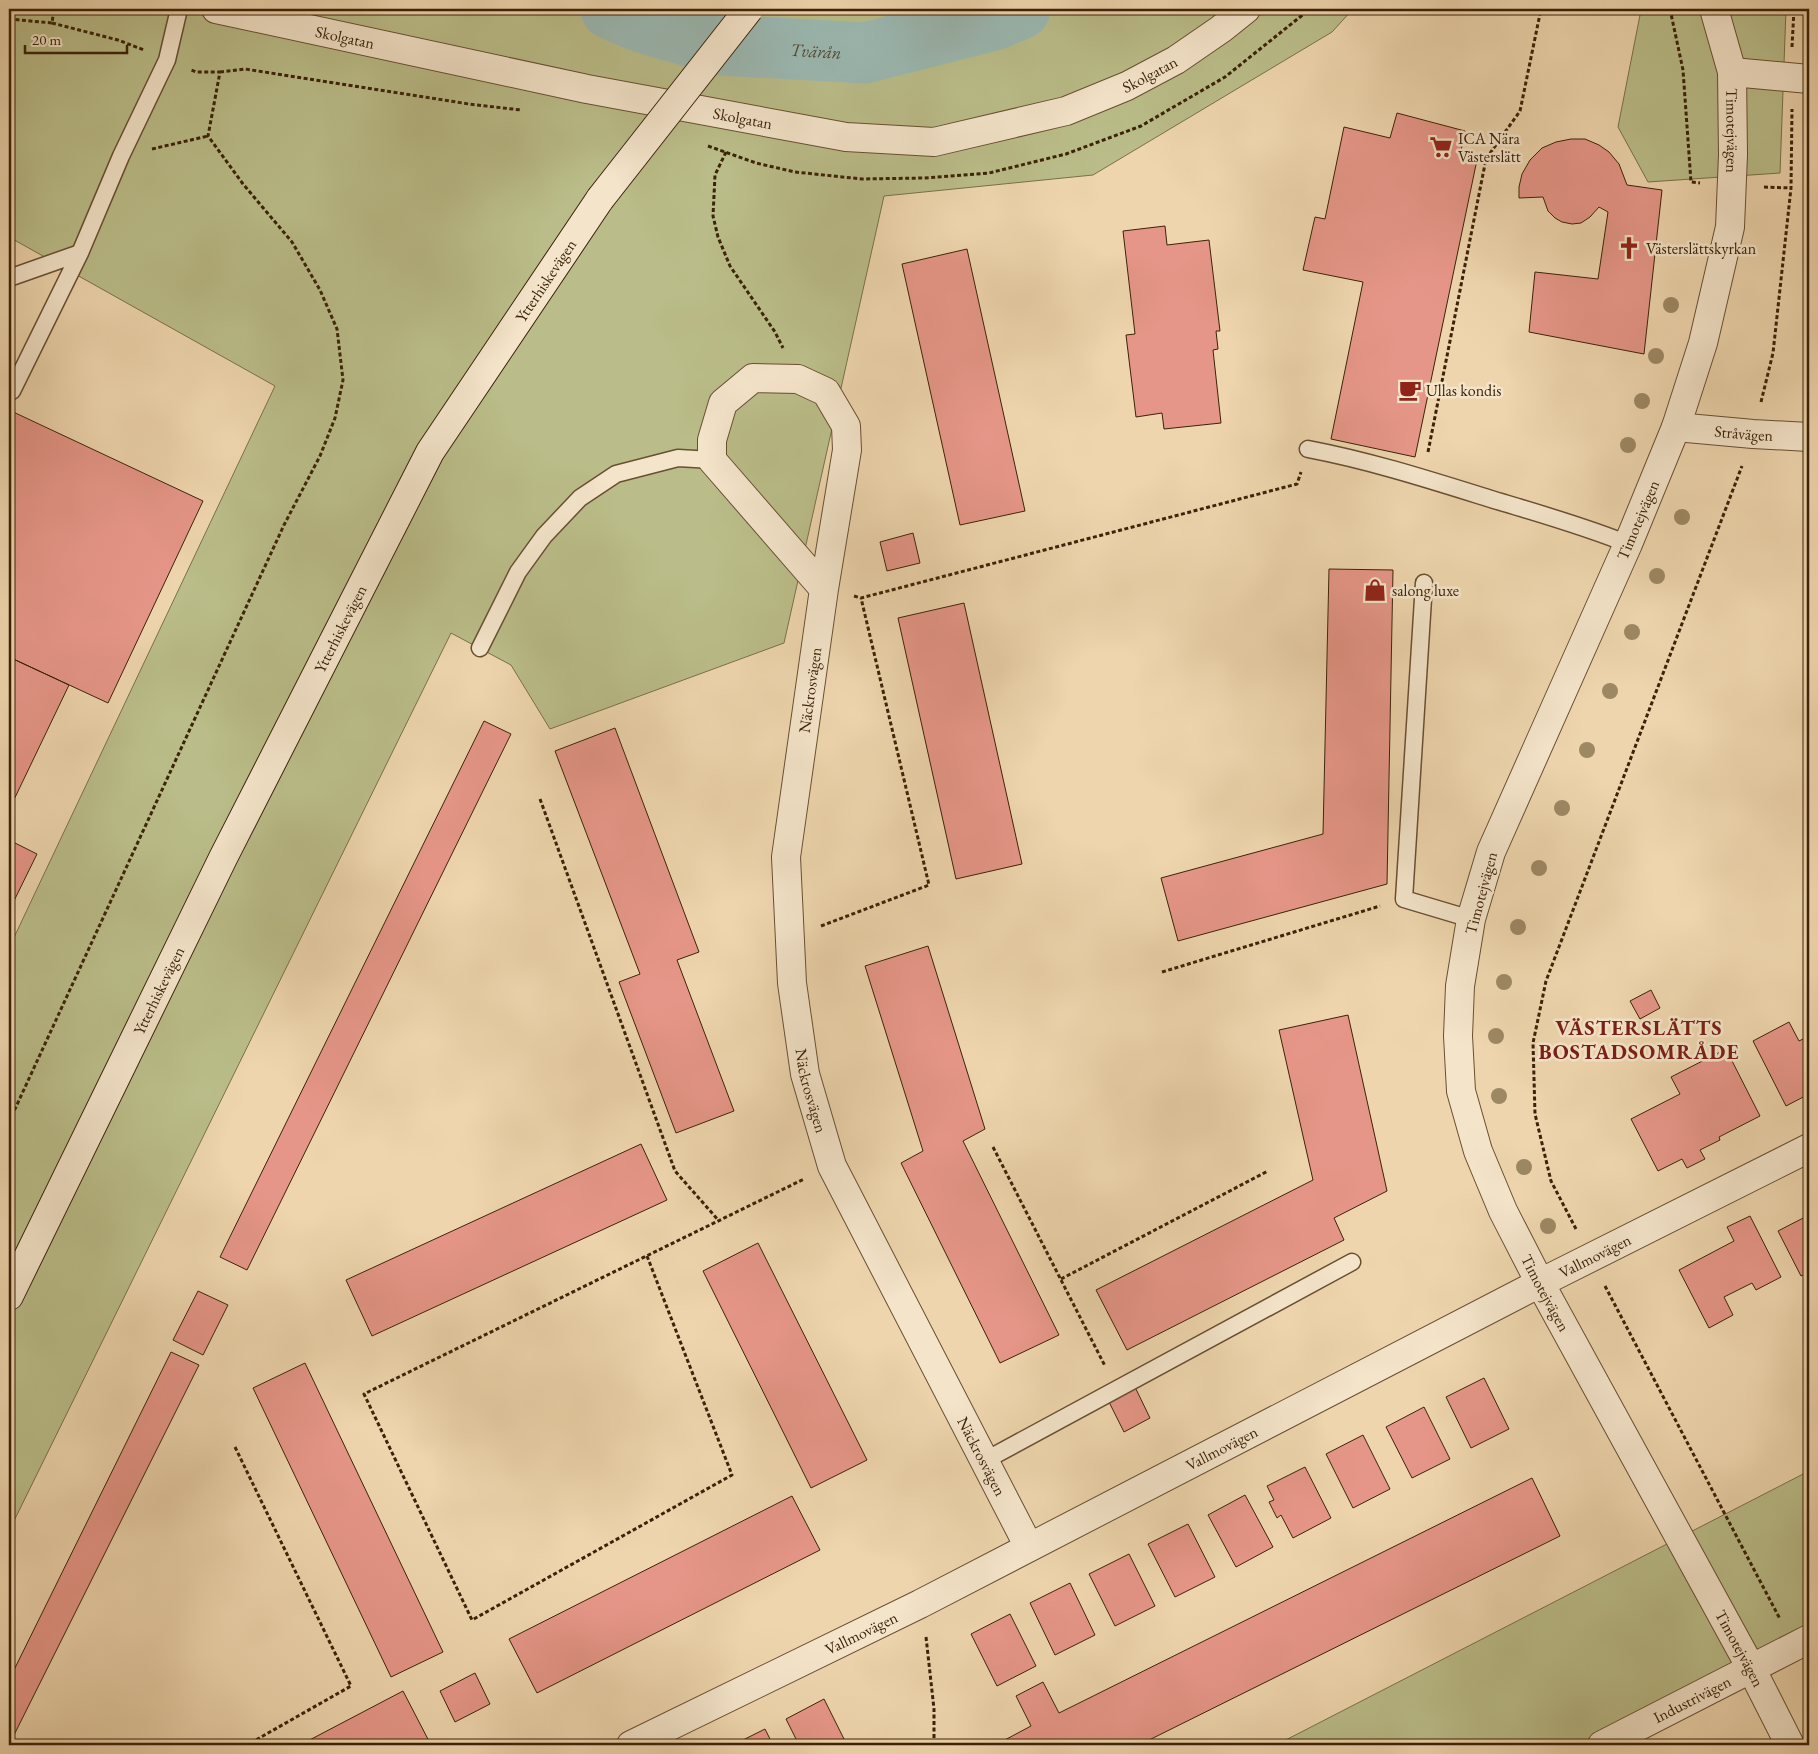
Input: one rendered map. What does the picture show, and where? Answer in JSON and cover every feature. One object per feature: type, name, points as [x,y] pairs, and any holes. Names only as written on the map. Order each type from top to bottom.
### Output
[{"type":"street","name":"Skolgatan","points":[[216,9],[587,89],[846,137],[934,142],[1066,111],[1127,86],[1176,60],[1221,30],[1246,9]]},
{"type":"street","name":"Ytterhiskevägen","points":[[9,1296],[223,858],[430,452],[600,199],[749,9]]},
{"type":"street","name":"Timotejvägen","points":[[1714,9],[1732,72],[1733,155],[1730,227],[1703,343],[1676,427],[1628,544],[1491,852],[1471,920],[1460,986],[1458,1036],[1461,1091],[1478,1151],[1504,1211],[1540,1283],[1751,1668],[1790,1745]]},
{"type":"street","points":[[1732,72],[1801,79]]},
{"type":"street","name":"Näckrosvägen","points":[[712,460],[712,440],[723,403],[753,378],[798,379],[826,392],[846,426],[847,450],[824,589],[786,857],[792,983],[805,1074],[832,1166],[1029,1547]]},
{"type":"street","name":"Stråvägen","points":[[1676,427],[1809,437]]},
{"type":"street","points":[[712,460],[824,589]]},
{"type":"street","name":"Vallmovägen","points":[[632,1745],[920,1604],[1540,1283],[1809,1148]]},
{"type":"street","name":"Industrivägen","points":[[1602,1745],[1802,1643]]},
{"type":"lane","points":[[12,391],[80,253],[121,156],[167,60],[179,9]]},
{"type":"lane","points":[[9,278],[80,253]]},
{"type":"lane","points":[[1308,449],[1354,458],[1422,477],[1598,532],[1628,544]]},
{"type":"lane","points":[[480,648],[518,572],[544,536],[580,498],[616,474],[678,458],[712,460]]},
{"type":"lane","points":[[1424,583],[1404,899],[1471,920]]},
{"type":"lane","points":[[984,1461],[1352,1262]]},
{"type":"path","points":[[52,23],[54,9]]},
{"type":"path","points":[[1422,477],[1486,159],[1520,111],[1541,9]]},
{"type":"path","points":[[1794,9],[1801,79],[1791,188],[1773,353],[1754,434],[1546,981],[1533,1043],[1534,1114],[1551,1181],[1590,1259],[1802,1643]]},
{"type":"path","points":[[9,19],[52,23],[118,40],[196,72],[220,72],[208,136],[243,184],[292,242],[320,290],[337,329],[343,380],[335,418],[320,456],[284,525],[9,1122]]},
{"type":"path","points":[[121,156],[208,136]]},
{"type":"path","points":[[726,152],[715,175],[713,216],[718,237],[730,266],[775,332],[798,379]]},
{"type":"path","points":[[824,589],[861,598],[1297,484],[1308,449]]},
{"type":"path","points":[[790,938],[929,884],[861,598]]},
{"type":"path","points":[[540,799],[675,1171],[719,1220]]},
{"type":"path","points":[[1162,972],[1404,899]]},
{"type":"path","points":[[993,1147],[1117,1389]]},
{"type":"path","points":[[647,1256],[732,1475],[472,1620],[364,1394],[719,1220],[832,1166]]},
{"type":"path","points":[[1061,1280],[1268,1171]]},
{"type":"path","points":[[234,1448],[351,1686],[248,1745]]},
{"type":"path","points":[[920,1604],[929,1654],[934,1709],[934,1745]]},
{"type":"green space","points":[[9,9],[1353,9],[1332,32],[1093,175],[884,196],[784,643],[550,729],[511,665],[451,633],[9,1531],[9,948],[275,386],[9,237]]},
{"type":"green space","points":[[1635,9],[1786,9],[1780,173],[1648,182],[1618,127],[1641,10]]},
{"type":"green space","points":[[1809,1471],[1809,1639],[1602,1745],[1276,1745]]},
{"type":"building","points":[[1397,113],[1465,131],[1461,151],[1478,155],[1415,457],[1331,439],[1363,282],[1303,270],[1315,217],[1325,219],[1344,127],[1390,138]]},
{"type":"building","name":"Västerslättskyrkan","points":[[1585,139],[1609,152],[1619,164],[1627,185],[1662,190],[1644,354],[1529,332],[1535,272],[1598,279],[1608,212],[1599,207],[1581,223],[1572,224],[1555,218],[1548,211],[1543,197],[1519,198],[1522,174],[1530,160],[1542,148],[1556,142]]},
{"type":"building","points":[[1165,226],[1167,245],[1209,240],[1220,331],[1216,331],[1218,349],[1213,350],[1221,423],[1164,429],[1162,413],[1136,417],[1126,335],[1135,334],[1123,231]]},
{"type":"building","points":[[967,249],[1025,511],[960,525],[902,264]]},
{"type":"building","points":[[9,410],[203,501],[108,703],[9,657]]},
{"type":"building","points":[[913,533],[920,563],[887,571],[880,542]]},
{"type":"building","points":[[1329,569],[1393,570],[1387,884],[1178,941],[1161,878],[1323,834]]},
{"type":"building","points":[[964,603],[1022,864],[956,879],[898,618]]},
{"type":"building","points":[[9,657],[69,685],[9,810]]},
{"type":"building","points":[[484,721],[511,734],[247,1270],[220,1257]]},
{"type":"building","points":[[615,728],[699,952],[677,960],[734,1111],[676,1133],[619,982],[640,974],[555,751]]},
{"type":"building","points":[[9,840],[37,854],[9,911]]},
{"type":"building","points":[[928,946],[985,1129],[963,1141],[1059,1335],[1000,1363],[901,1163],[923,1151],[865,966]]},
{"type":"building","points":[[1651,990],[1660,1008],[1640,1019],[1630,1001]]},
{"type":"building","points":[[1348,1015],[1387,1191],[1334,1218],[1344,1240],[1127,1350],[1096,1290],[1313,1180],[1279,1030]]},
{"type":"building","points":[[1789,1022],[1799,1041],[1809,1036],[1809,1094],[1786,1106],[1753,1041]]},
{"type":"building","points":[[1726,1049],[1760,1116],[1719,1137],[1720,1140],[1700,1150],[1705,1159],[1687,1168],[1682,1159],[1658,1171],[1631,1119],[1680,1094],[1671,1077]]},
{"type":"building","points":[[641,1144],[667,1200],[372,1336],[346,1280]]},
{"type":"building","points":[[1809,1215],[1809,1272],[1801,1276],[1778,1231]]},
{"type":"building","points":[[1750,1216],[1781,1277],[1756,1290],[1752,1283],[1724,1297],[1733,1315],[1709,1328],[1679,1270],[1734,1241],[1727,1227]]},
{"type":"building","points":[[758,1243],[867,1460],[811,1488],[703,1271]]},
{"type":"building","points":[[198,1291],[228,1305],[203,1355],[173,1340]]},
{"type":"building","points":[[171,1352],[199,1365],[9,1745],[9,1680]]},
{"type":"building","points":[[305,1363],[443,1652],[391,1677],[253,1388]]},
{"type":"building","points":[[1484,1378],[1509,1429],[1471,1448],[1446,1397]]},
{"type":"building","points":[[1135,1387],[1150,1418],[1124,1432],[1108,1400]]},
{"type":"building","points":[[1424,1407],[1450,1459],[1412,1478],[1386,1427]]},
{"type":"building","points":[[1363,1435],[1390,1489],[1353,1508],[1326,1454]]},
{"type":"building","points":[[1305,1467],[1331,1518],[1293,1538],[1281,1515],[1277,1518],[1269,1502],[1274,1500],[1267,1486]]},
{"type":"building","points":[[1532,1478],[1560,1536],[1139,1745],[1002,1745],[1001,1742],[1031,1726],[1016,1696],[1043,1682],[1059,1713]]},
{"type":"building","points":[[1245,1495],[1273,1547],[1236,1567],[1208,1515]]},
{"type":"building","points":[[792,1496],[820,1550],[537,1693],[509,1639]]},
{"type":"building","points":[[1188,1524],[1215,1577],[1175,1597],[1148,1544]]},
{"type":"building","points":[[1129,1554],[1155,1606],[1115,1626],[1089,1574]]},
{"type":"building","points":[[1070,1583],[1095,1635],[1055,1655],[1030,1603]]},
{"type":"building","points":[[1010,1614],[1036,1666],[997,1686],[971,1634]]},
{"type":"building","points":[[475,1673],[490,1704],[455,1722],[440,1691]]},
{"type":"building","points":[[403,1691],[431,1745],[300,1745]]},
{"type":"building","points":[[824,1699],[847,1745],[799,1745],[786,1719]]},
{"type":"building","points":[[765,1729],[773,1745],[733,1745]]},
{"type":"waterway","name":"Tvärån","points":[[611,9],[641,22],[720,45],[865,53],[994,20],[1020,9]]},
{"type":"place","name":"ICA Nära Västerslätt","points":[[1441,147]]},
{"type":"place","name":"Västerslättskyrkan","points":[[1629,248]]},
{"type":"place","name":"Ullas kondis","points":[[1410,390]]},
{"type":"place","name":"salong luxe","points":[[1375,590]]},
{"type":"district","name":"VÄSTERSLÄTTS BOSTADSOMRÅDE","points":[[1639,1039]]}]
